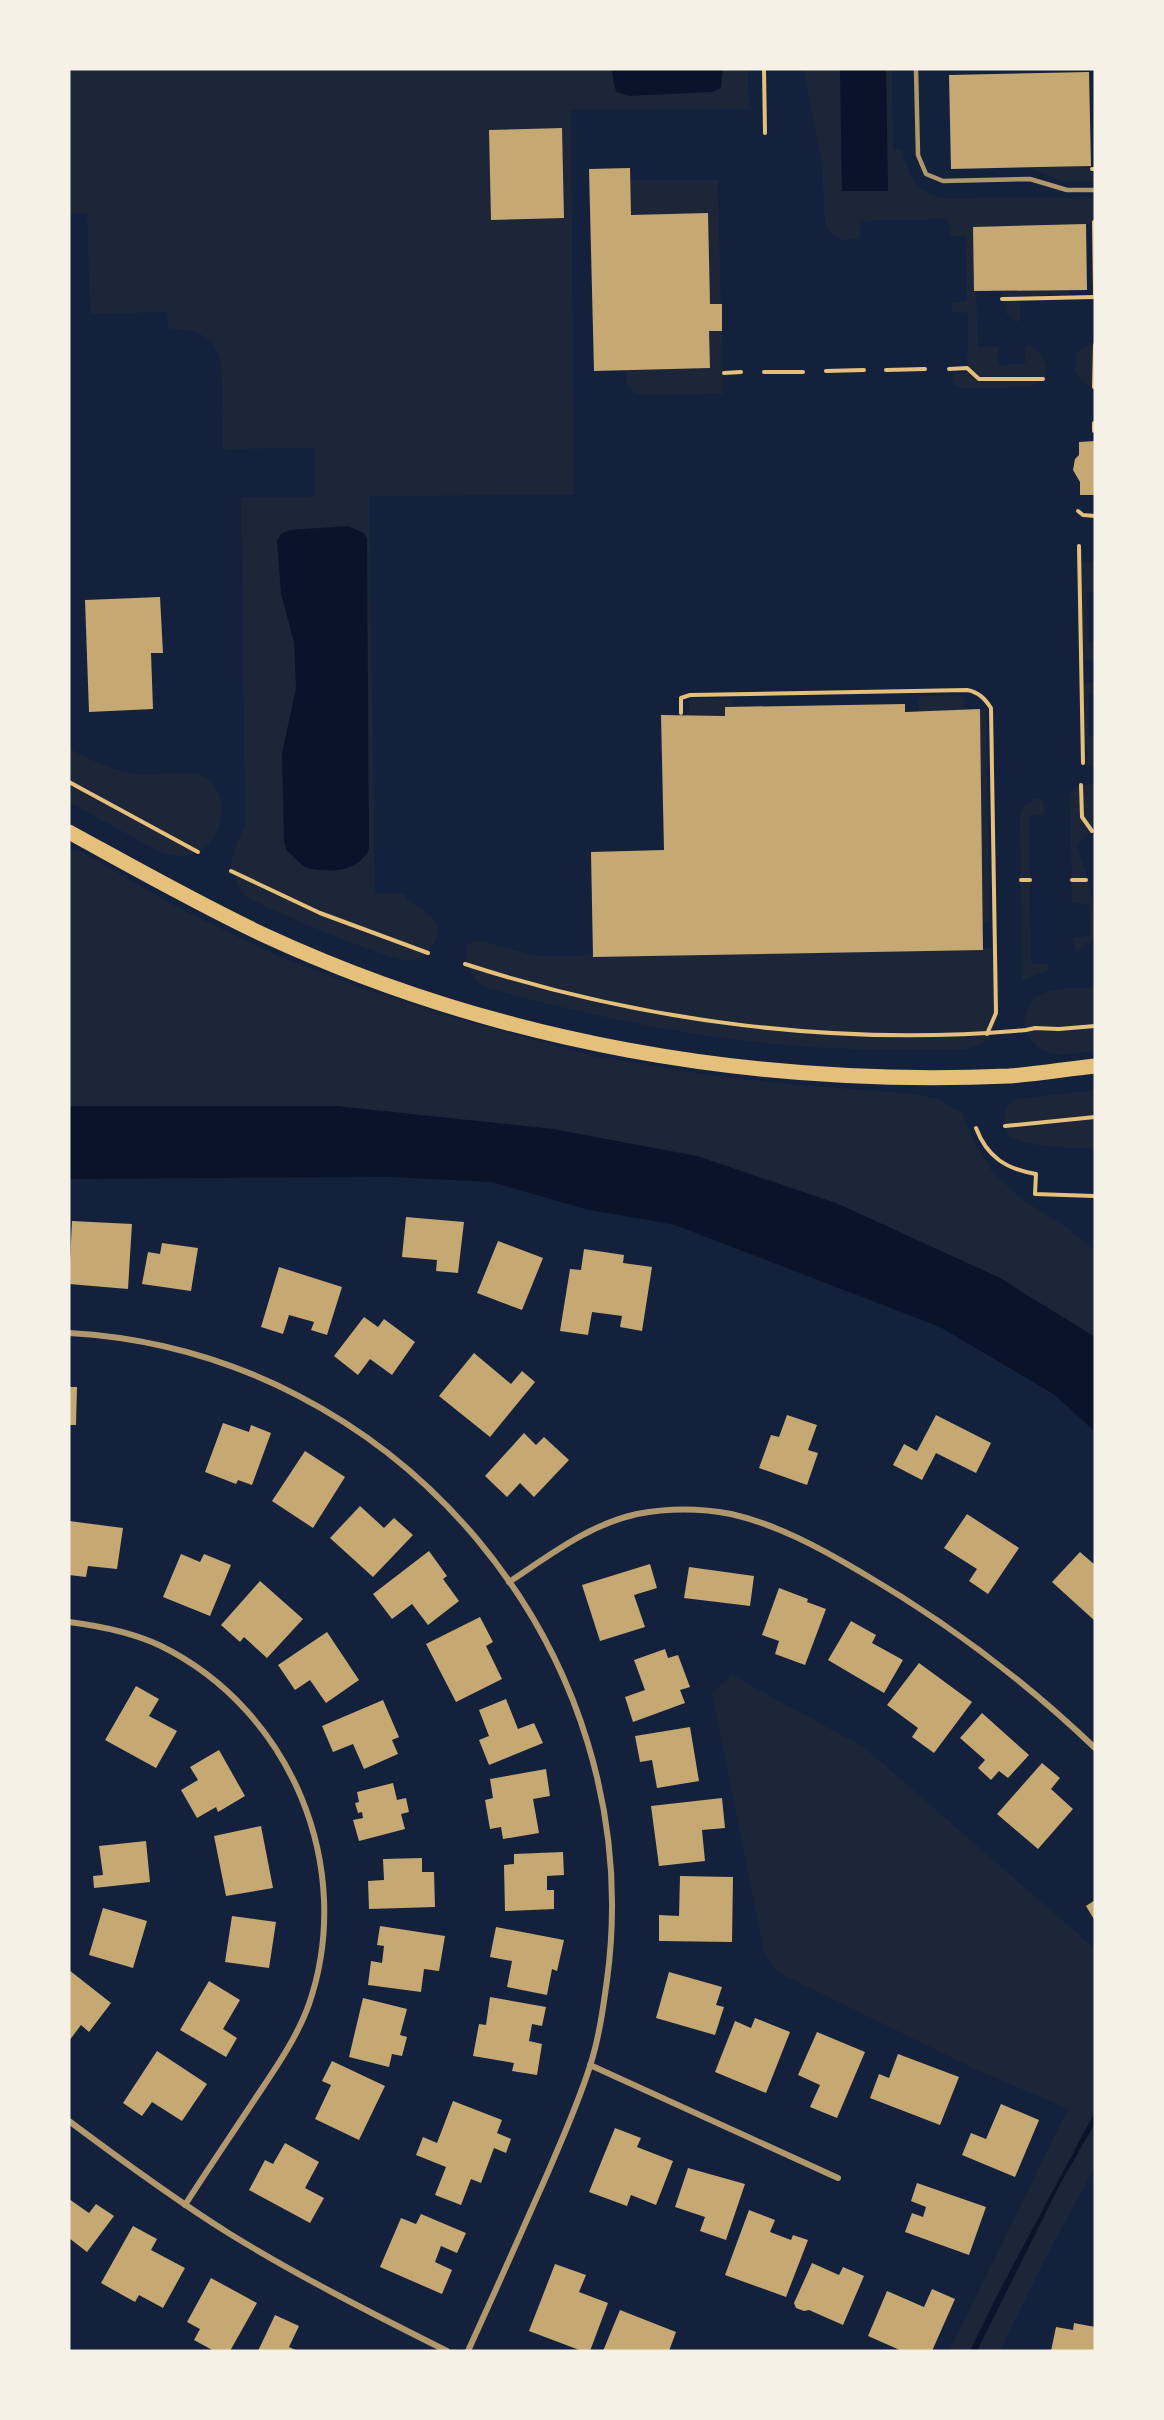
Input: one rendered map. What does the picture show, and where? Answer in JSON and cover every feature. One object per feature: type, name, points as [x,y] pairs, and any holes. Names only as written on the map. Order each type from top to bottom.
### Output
[{"type":"main road","points":[[69,832],[233,920],[325,961],[432,1001],[566,1038],[686,1061],[817,1074],[886,1078],[1030,1074],[1095,1066]]},
{"type":"street","points":[[69,1333],[145,1342],[201,1356],[257,1377],[311,1402],[365,1436],[420,1478],[472,1534],[509,1582],[547,1645],[566,1684],[589,1746],[603,1806],[611,1887],[610,1946],[602,2012],[590,2065],[555,2156],[468,2351]]},
{"type":"street","points":[[509,1582],[590,1530],[636,1514],[694,1509],[714,1511],[751,1520],[838,1559],[939,1620],[1004,1668],[1095,1748]]},
{"type":"street","points":[[69,1622],[116,1630],[160,1646],[198,1668],[224,1689],[257,1722],[283,1758],[303,1800],[317,1844],[324,1916],[320,1961],[308,2005],[281,2059],[184,2205]]},
{"type":"street","points":[[590,2065],[838,2178]]},
{"type":"street","points":[[69,2121],[184,2205],[321,2287],[447,2351]]},
{"type":"lane","points":[[916,69],[918,155],[926,174],[943,181],[1030,179],[1067,190],[1095,190]]},
{"type":"path","points":[[764,69],[765,133]]},
{"type":"path","points":[[1002,299],[1095,296],[1094,222]]},
{"type":"path","points":[[1094,387],[1095,345]]},
{"type":"path","points":[[949,369],[967,368],[979,379],[1043,379]]},
{"type":"path","points":[[886,370],[925,369]]},
{"type":"path","points":[[825,371],[864,370]]},
{"type":"path","points":[[724,373],[741,372]]},
{"type":"path","points":[[764,372],[803,372]]},
{"type":"path","points":[[1094,423],[1094,431]]},
{"type":"path","points":[[1078,511],[1083,515],[1095,516]]},
{"type":"path","points":[[1079,546],[1083,763]]},
{"type":"path","points":[[681,713],[681,698],[690,695],[975,691],[991,708],[996,880],[996,1013],[989,1034]]},
{"type":"path","points":[[69,782],[198,852]]},
{"type":"path","points":[[1081,785],[1082,817],[1092,831]]},
{"type":"path","points":[[231,871],[320,913],[428,953]]},
{"type":"path","points":[[1021,880],[1030,880]]},
{"type":"path","points":[[1072,880],[1086,880]]},
{"type":"path","points":[[465,964],[538,986],[652,1011],[711,1021],[845,1034],[989,1034],[1035,1028],[1095,1026]]},
{"type":"path","points":[[1005,1126],[1095,1117]]},
{"type":"path","points":[[976,1128],[985,1149],[994,1158],[1016,1170],[1036,1174],[1035,1194],[1094,1196]]},
{"type":"shaded area","points":[[69,69],[748,69],[749,109],[571,110],[574,495],[369,496],[375,893],[403,893],[412,903],[433,918],[439,930],[426,955],[416,960],[398,959],[378,952],[272,909],[243,893],[232,873],[233,855],[245,825],[241,497],[315,497],[315,448],[223,449],[222,371],[217,351],[208,339],[196,332],[168,329],[167,312],[90,314],[87,213],[69,213]]},
{"type":"shaded area","points":[[611,69],[723,69],[721,88],[712,92],[629,96],[616,92]]},
{"type":"shaded area","points":[[803,69],[811,71],[840,69],[842,191],[888,191],[886,69],[892,69],[893,149],[902,150],[910,174],[926,192],[943,198],[1095,197],[1095,222],[974,227],[978,347],[995,346],[998,348],[999,365],[1025,363],[1026,346],[1030,345],[1046,362],[1046,373],[1038,383],[1029,387],[963,389],[952,383],[955,373],[967,373],[968,313],[952,310],[952,303],[967,300],[966,237],[950,235],[948,219],[861,221],[858,239],[843,240],[836,238],[825,226],[822,164]]},
{"type":"shaded area","points":[[840,69],[886,69],[888,191],[842,191]]},
{"type":"shaded area","points":[[1091,166],[1091,172],[1095,172],[1095,182],[1060,181],[1029,167]]},
{"type":"shaded area","points":[[621,180],[718,180],[723,394],[644,395],[635,393],[626,384]]},
{"type":"shaded area","points":[[1069,290],[1069,295],[1020,296],[1020,320],[1017,322],[1007,315],[1001,291]]},
{"type":"shaded area","points":[[1088,344],[1095,345],[1095,387],[1086,385],[1075,372],[1076,354]]},
{"type":"shaded area","points":[[348,526],[364,533],[367,539],[369,849],[355,865],[335,870],[320,870],[305,867],[287,851],[284,841],[282,753],[296,688],[294,642],[281,594],[277,541],[281,534],[289,530]]},
{"type":"shaded area","points":[[1082,562],[1095,562],[1095,591],[1087,592],[1088,642],[1095,642],[1095,660],[1083,659]]},
{"type":"shaded area","points":[[1084,683],[1095,683],[1095,694],[1088,694],[1088,736],[1095,736],[1095,765],[1087,766],[1085,742]]},
{"type":"shaded area","points":[[961,695],[965,709],[918,712],[918,698]]},
{"type":"shaded area","points":[[732,699],[733,707],[725,707],[725,716],[685,716],[689,710],[689,701]]},
{"type":"shaded area","points":[[980,709],[986,709],[990,922],[983,922]]},
{"type":"shaded area","points":[[69,748],[85,757],[129,773],[147,775],[186,773],[203,776],[217,790],[221,802],[222,814],[214,837],[197,853],[185,856],[171,855],[158,851],[69,802]]},
{"type":"shaded area","points":[[1091,784],[1095,787],[1095,827],[1077,845],[1094,911],[1094,936],[1090,945],[1087,942],[1077,952],[1074,937],[1090,936],[1089,904],[1073,903],[1072,899],[1070,795],[1076,787]]},
{"type":"shaded area","points":[[1036,798],[1041,799],[1045,809],[1042,815],[1029,815],[1031,963],[1050,964],[1047,970],[1024,980],[1022,979],[1020,817],[1024,806]]},
{"type":"shaded area","points":[[69,851],[80,851],[186,912],[276,955],[353,985],[458,1019],[593,1056],[702,1074],[797,1085],[907,1093],[939,1099],[962,1113],[976,1145],[993,1173],[1023,1200],[1066,1227],[1095,1251],[1095,1337],[998,1277],[836,1203],[553,1129],[336,1106],[69,1106]]},
{"type":"shaded area","points":[[478,940],[537,956],[997,948],[999,1010],[992,1033],[986,1041],[960,1050],[826,1048],[745,1041],[634,1023],[488,988],[477,980],[467,963],[468,944]]},
{"type":"shaded area","points":[[1095,987],[1095,1051],[1060,1055],[1039,1048],[1032,1041],[1027,1033],[1025,1015],[1028,1006],[1035,999],[1044,993],[1056,990]]},
{"type":"shaded area","points":[[1095,1090],[1095,1149],[1037,1145],[1016,1139],[1008,1134],[1004,1115],[1015,1099]]},
{"type":"shaded area","points":[[69,1106],[336,1106],[553,1129],[697,1156],[836,1203],[998,1277],[1095,1337],[1095,1432],[1055,1395],[940,1327],[675,1225],[585,1209],[492,1182],[390,1177],[69,1179]]},
{"type":"shaded area","points":[[732,1675],[865,1748],[1095,1949],[1095,2112],[970,2351],[949,2351],[1068,2109],[979,2071],[776,1971],[764,1952],[712,1693]]},
{"type":"shaded area","points":[[1095,2112],[1095,2123],[1059,2186],[977,2351],[970,2351],[1000,2290]]},
{"type":"shaded area","points":[[1095,2123],[1095,2167],[1046,2257],[1000,2351],[977,2351],[1059,2186]]},
{"type":"building","points":[[1089,72],[1091,166],[951,169],[949,75]]},
{"type":"building","points":[[562,128],[564,218],[491,220],[489,130]]},
{"type":"building","points":[[630,168],[631,215],[708,213],[710,304],[722,304],[722,331],[709,331],[710,368],[594,371],[589,169]]},
{"type":"building","points":[[1086,224],[1087,290],[974,291],[973,227]]},
{"type":"building","points":[[1095,441],[1095,495],[1080,495],[1080,482],[1073,470],[1075,459],[1079,455],[1079,442]]},
{"type":"building","points":[[160,597],[163,653],[151,653],[153,709],[89,712],[85,600]]},
{"type":"building","points":[[905,704],[905,712],[980,709],[983,950],[593,957],[591,852],[664,850],[661,715],[725,716],[725,707]]},
{"type":"building","points":[[406,1217],[464,1222],[458,1273],[436,1271],[437,1260],[402,1257]]},
{"type":"building","points":[[72,1221],[132,1224],[128,1289],[69,1284]]},
{"type":"building","points":[[498,1241],[543,1258],[522,1310],[477,1293]]},
{"type":"building","points":[[162,1243],[198,1248],[191,1291],[142,1284],[148,1252],[160,1254]]},
{"type":"building","points":[[584,1249],[624,1255],[623,1263],[652,1267],[642,1331],[620,1327],[622,1316],[592,1312],[588,1335],[560,1331],[570,1269],[581,1270]]},
{"type":"building","points":[[279,1267],[342,1287],[327,1335],[311,1330],[314,1322],[289,1315],[283,1334],[261,1327]]},
{"type":"building","points":[[364,1317],[378,1327],[384,1319],[415,1342],[392,1375],[370,1359],[358,1375],[334,1356]]},
{"type":"building","points":[[474,1353],[511,1384],[522,1371],[535,1382],[490,1437],[439,1396]]},
{"type":"building","points":[[69,1387],[77,1387],[76,1425],[69,1425]]},
{"type":"building","points":[[787,1415],[817,1425],[808,1450],[818,1453],[807,1485],[759,1468],[771,1435],[779,1437]]},
{"type":"building","points":[[936,1415],[991,1443],[976,1473],[936,1453],[922,1480],[893,1465],[904,1444],[917,1451]]},
{"type":"building","points":[[223,1423],[249,1432],[251,1425],[271,1433],[252,1485],[238,1480],[236,1484],[205,1472]]},
{"type":"building","points":[[524,1433],[536,1445],[544,1437],[569,1460],[534,1497],[520,1483],[507,1497],[485,1476]]},
{"type":"building","points":[[305,1451],[345,1477],[313,1528],[272,1501]]},
{"type":"building","points":[[360,1506],[384,1528],[394,1518],[413,1535],[373,1577],[330,1538]]},
{"type":"building","points":[[967,1514],[1019,1548],[988,1594],[969,1581],[977,1569],[944,1548]]},
{"type":"building","points":[[69,1521],[123,1528],[117,1569],[88,1566],[86,1577],[69,1575]]},
{"type":"building","points":[[429,1551],[447,1576],[443,1579],[459,1601],[428,1625],[412,1604],[392,1619],[373,1594]]},
{"type":"building","points":[[1080,1552],[1095,1565],[1095,1621],[1052,1582]]},
{"type":"building","points":[[181,1554],[200,1562],[204,1554],[231,1565],[210,1616],[163,1597]]},
{"type":"building","points":[[650,1564],[657,1588],[634,1595],[645,1627],[600,1641],[582,1585]]},
{"type":"building","points":[[689,1567],[754,1576],[750,1606],[684,1598]]},
{"type":"building","points":[[260,1581],[303,1619],[267,1658],[244,1637],[240,1642],[221,1625]]},
{"type":"building","points":[[779,1588],[826,1609],[805,1665],[775,1654],[779,1641],[762,1635]]},
{"type":"building","points":[[480,1617],[493,1642],[486,1646],[502,1679],[456,1702],[426,1644]]},
{"type":"building","points":[[851,1621],[876,1635],[872,1643],[903,1660],[884,1693],[828,1660]]},
{"type":"building","points":[[327,1632],[359,1680],[326,1703],[310,1680],[295,1690],[278,1665]]},
{"type":"building","points":[[665,1649],[668,1658],[678,1655],[690,1687],[680,1690],[685,1703],[633,1722],[625,1697],[645,1690],[634,1660]]},
{"type":"building","points":[[919,1663],[972,1702],[934,1753],[912,1737],[918,1728],[887,1705]]},
{"type":"building","points":[[136,1686],[159,1699],[149,1716],[177,1731],[156,1768],[105,1740]]},
{"type":"building","points":[[506,1699],[518,1729],[534,1723],[543,1743],[489,1765],[479,1740],[489,1736],[479,1710]]},
{"type":"building","points":[[383,1700],[399,1737],[392,1740],[398,1754],[364,1769],[353,1744],[333,1752],[322,1726]]},
{"type":"building","points":[[982,1713],[1029,1755],[1008,1778],[999,1771],[991,1780],[978,1768],[985,1760],[960,1738]]},
{"type":"building","points":[[690,1727],[699,1781],[657,1788],[652,1760],[640,1762],[635,1736]]},
{"type":"building","points":[[219,1750],[245,1796],[218,1812],[216,1807],[197,1818],[181,1790],[198,1780],[190,1767]]},
{"type":"building","points":[[1042,1763],[1060,1778],[1051,1789],[1073,1809],[1038,1849],[997,1814]]},
{"type":"building","points":[[546,1769],[550,1796],[533,1799],[539,1833],[503,1839],[501,1827],[490,1829],[485,1800],[493,1798],[490,1779]]},
{"type":"building","points":[[393,1783],[397,1800],[406,1798],[409,1812],[401,1814],[405,1829],[359,1841],[353,1820],[363,1818],[362,1812],[358,1813],[355,1803],[359,1802],[357,1792]]},
{"type":"building","points":[[722,1798],[725,1828],[702,1830],[705,1861],[659,1866],[651,1806]]},
{"type":"building","points":[[261,1826],[273,1888],[226,1896],[214,1836]]},
{"type":"building","points":[[146,1841],[150,1882],[94,1888],[93,1876],[103,1875],[99,1846]]},
{"type":"building","points":[[563,1852],[564,1875],[547,1876],[547,1890],[554,1890],[554,1909],[505,1911],[504,1865],[514,1864],[514,1854]]},
{"type":"building","points":[[422,1858],[422,1872],[434,1872],[435,1907],[369,1909],[368,1881],[384,1880],[383,1859]]},
{"type":"building","points":[[680,1876],[733,1877],[732,1942],[659,1941],[659,1915],[679,1916]]},
{"type":"building","points":[[1095,1900],[1095,1921],[1086,1906]]},
{"type":"building","points":[[103,1908],[147,1921],[133,1968],[89,1955]]},
{"type":"building","points":[[232,1916],[276,1922],[269,1968],[225,1962]]},
{"type":"building","points":[[380,1926],[445,1936],[439,1971],[424,1969],[421,1992],[368,1985],[371,1961],[382,1963],[384,1946],[377,1945]]},
{"type":"building","points":[[496,1927],[564,1940],[557,1971],[552,1969],[547,1995],[507,1987],[512,1961],[490,1957]]},
{"type":"building","points":[[69,1970],[111,2003],[89,2032],[81,2025],[69,2041]]},
{"type":"building","points":[[669,1972],[722,1987],[716,2005],[724,2007],[715,2035],[656,2018]]},
{"type":"building","points":[[209,1981],[240,2000],[223,2029],[237,2038],[226,2057],[180,2030]]},
{"type":"building","points":[[490,1997],[546,2007],[542,2026],[532,2024],[529,2041],[542,2044],[537,2075],[512,2071],[514,2063],[473,2056],[479,2024],[486,2025]]},
{"type":"building","points":[[363,1998],[407,2009],[400,2035],[407,2037],[402,2056],[392,2054],[389,2067],[349,2057]]},
{"type":"building","points":[[755,2018],[790,2032],[766,2093],[715,2072],[735,2021],[751,2028]]},
{"type":"building","points":[[817,2032],[865,2052],[837,2118],[810,2107],[820,2085],[798,2075]]},
{"type":"building","points":[[157,2051],[207,2084],[182,2121],[152,2102],[142,2116],[123,2103]]},
{"type":"building","points":[[898,2054],[959,2077],[940,2125],[870,2098],[879,2074],[889,2078]]},
{"type":"building","points":[[332,2061],[385,2086],[359,2140],[315,2119],[331,2085],[322,2081]]},
{"type":"building","points":[[453,2101],[502,2120],[497,2133],[511,2139],[506,2153],[494,2148],[481,2183],[471,2179],[461,2205],[435,2195],[446,2167],[416,2155],[423,2137],[437,2143]]},
{"type":"building","points":[[1001,2104],[1039,2120],[1015,2177],[962,2155],[971,2133],[986,2139]]},
{"type":"building","points":[[615,2128],[641,2138],[637,2147],[673,2161],[656,2205],[631,2195],[627,2206],[589,2192]]},
{"type":"building","points":[[285,2143],[319,2162],[305,2188],[324,2198],[310,2223],[249,2190],[265,2160],[273,2164]]},
{"type":"building","points":[[688,2168],[745,2184],[726,2240],[700,2231],[705,2217],[675,2207]]},
{"type":"building","points":[[917,2183],[986,2207],[969,2255],[905,2232],[912,2213],[923,2217],[926,2207],[911,2201]]},
{"type":"building","points":[[69,2199],[89,2213],[96,2204],[114,2216],[87,2252],[69,2238]]},
{"type":"building","points":[[749,2210],[775,2220],[770,2232],[791,2240],[793,2235],[808,2240],[786,2297],[725,2275]]},
{"type":"building","points":[[421,2214],[466,2233],[457,2253],[441,2246],[435,2262],[452,2270],[442,2294],[380,2267],[401,2218],[416,2224]]},
{"type":"building","points":[[133,2226],[157,2239],[151,2250],[185,2268],[163,2308],[139,2295],[135,2302],[101,2283]]},
{"type":"building","points":[[812,2263],[839,2275],[843,2267],[864,2276],[843,2325],[809,2310],[796,2308],[794,2303]]},
{"type":"building","points":[[555,2264],[586,2275],[579,2292],[608,2303],[590,2351],[582,2351],[529,2331]]},
{"type":"building","points":[[211,2278],[257,2303],[230,2351],[214,2351],[194,2340],[200,2329],[187,2322]]},
{"type":"building","points":[[932,2289],[955,2299],[932,2351],[902,2351],[868,2336],[887,2291],[924,2307]]},
{"type":"building","points":[[620,2310],[676,2332],[669,2351],[603,2351]]},
{"type":"building","points":[[275,2315],[299,2326],[289,2347],[298,2351],[258,2351]]},
{"type":"building","points":[[1074,2323],[1095,2327],[1095,2351],[1051,2351],[1056,2327],[1073,2330]]}]
